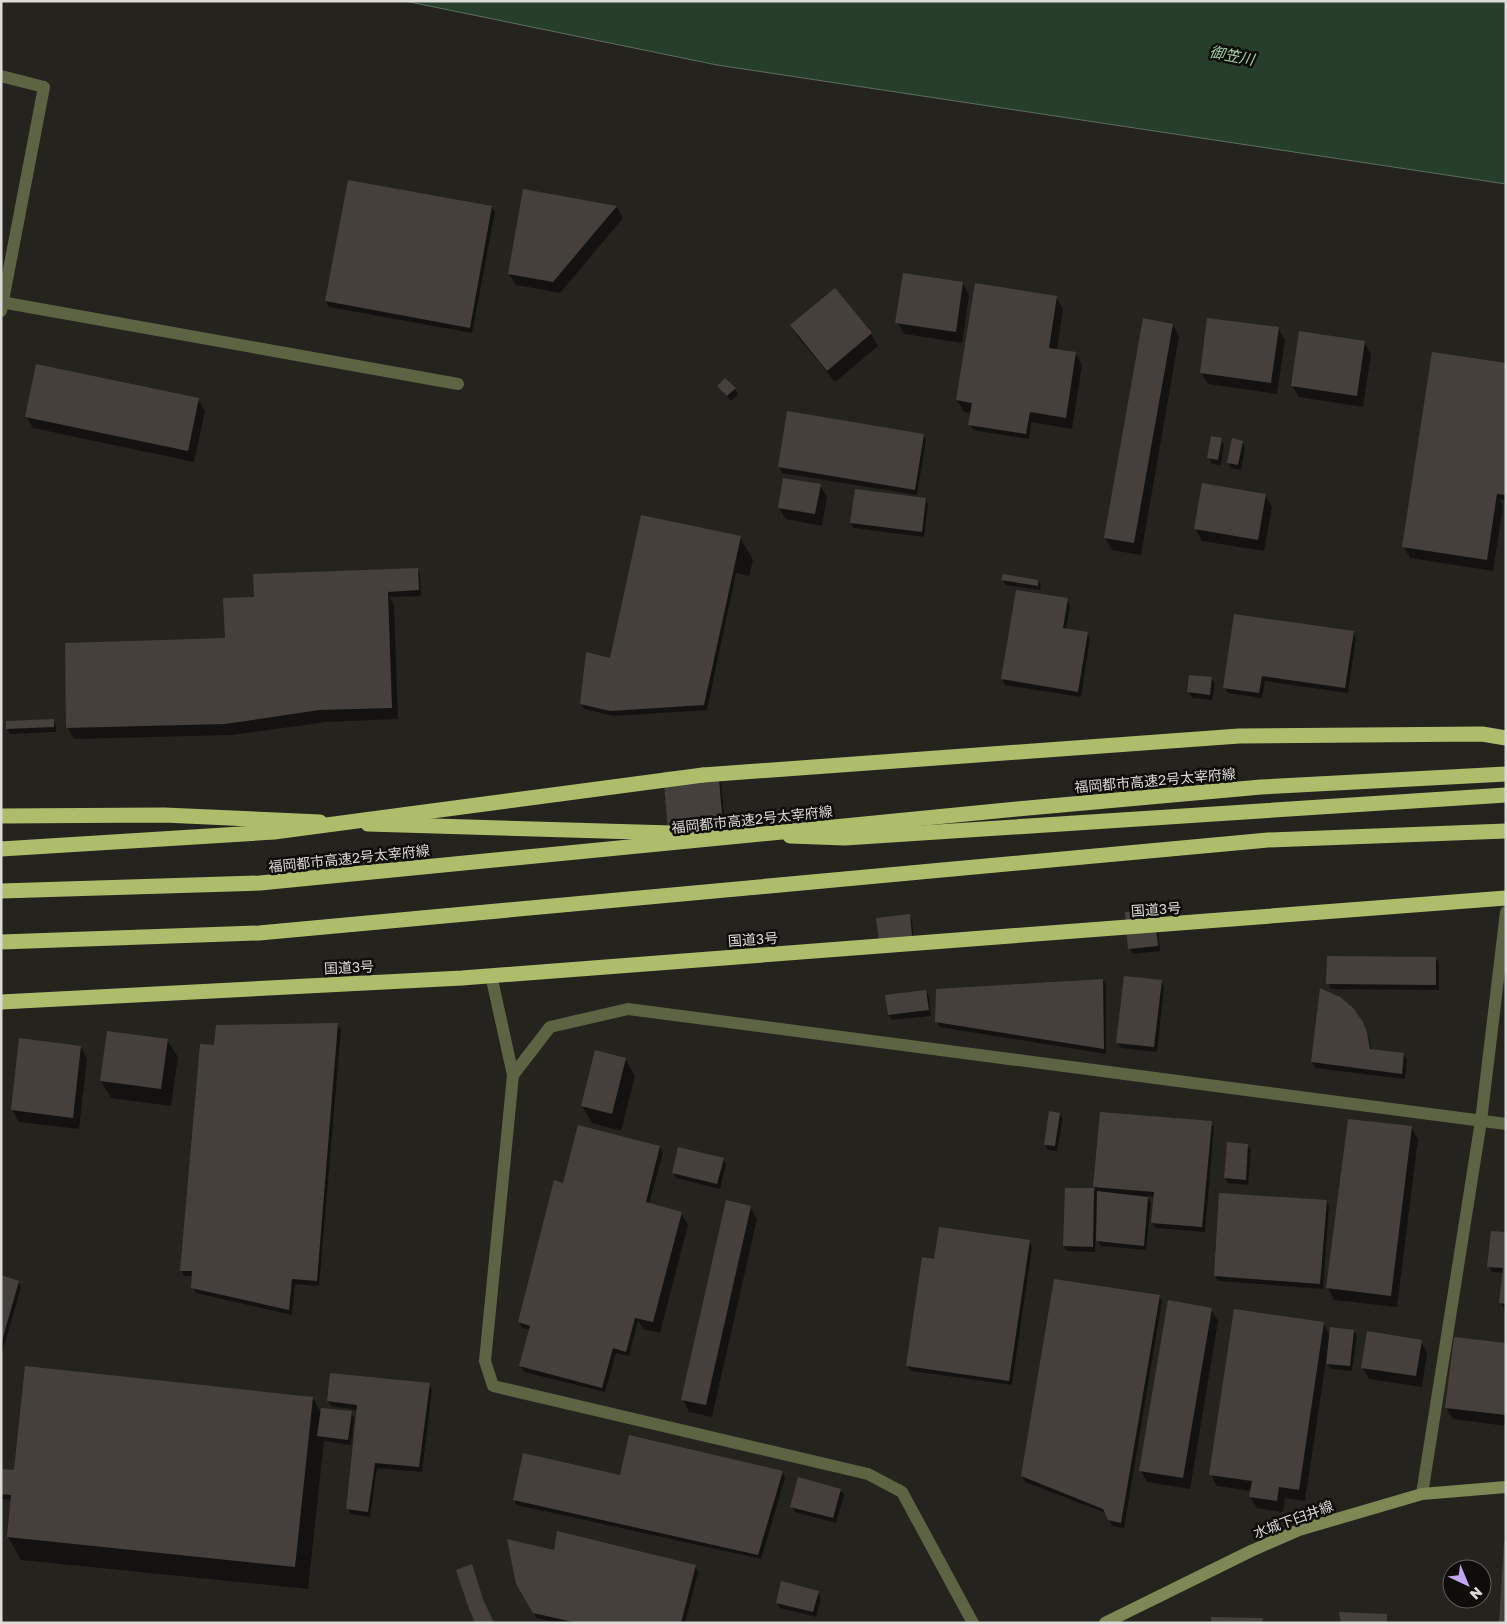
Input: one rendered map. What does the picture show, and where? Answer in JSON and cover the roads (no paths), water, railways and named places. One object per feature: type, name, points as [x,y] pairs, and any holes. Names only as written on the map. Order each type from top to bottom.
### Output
[{"type":"highway","points":[[1,849],[274,832],[703,775],[1239,736],[1482,734],[1506,738]]},
{"type":"highway","name":"福岡都市高速2号太宰府線","points":[[1,891],[260,883],[1017,808],[1261,786],[1506,774]]},
{"type":"highway","points":[[1,816],[164,815],[496,829],[845,838],[1506,796]]},
{"type":"highway","points":[[1,942],[259,933],[1268,840],[1506,831]]},
{"type":"highway","name":"国道3号","points":[[1,1002],[462,978],[1506,898]]},
{"type":"main road","name":"水城下臼井線","points":[[1105,1623],[1251,1551],[1299,1530],[1422,1494],[1506,1487]]},
{"type":"street","points":[[1,76],[44,86],[2,305],[458,384]]},
{"type":"street","points":[[1422,1494],[1481,1121],[1506,912]]},
{"type":"street","points":[[491,975],[512,1075],[485,1360],[493,1386],[868,1474],[902,1492],[973,1623]]},
{"type":"street","points":[[512,1075],[550,1027],[628,1008],[1506,1124]]},
{"type":"water","name":"御笠川","points":[[405,1],[1506,1],[1506,184],[717,65]]}]
